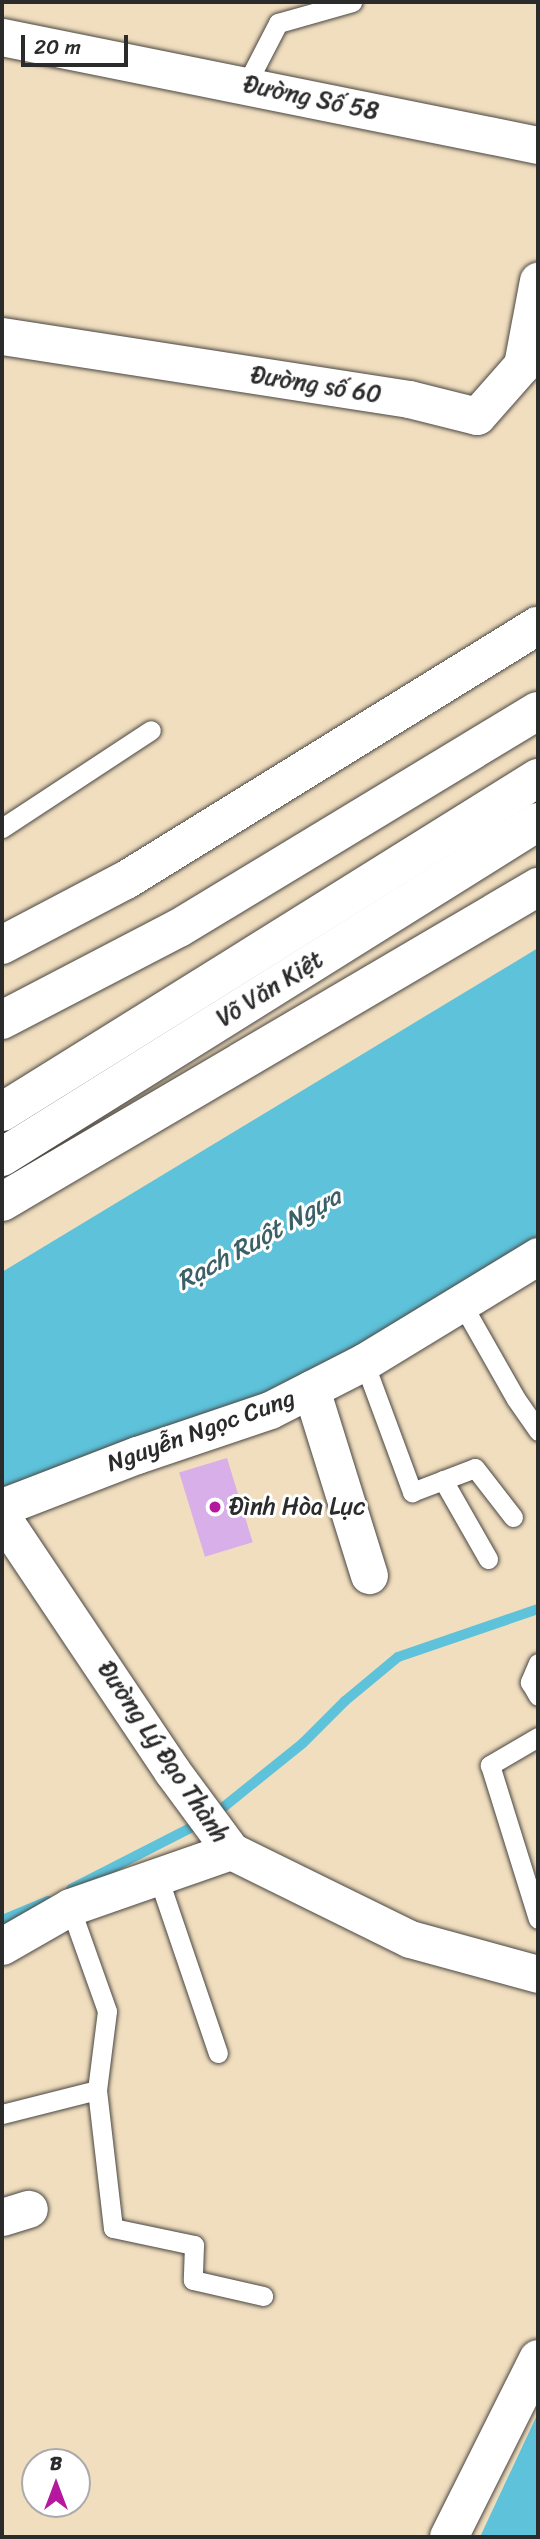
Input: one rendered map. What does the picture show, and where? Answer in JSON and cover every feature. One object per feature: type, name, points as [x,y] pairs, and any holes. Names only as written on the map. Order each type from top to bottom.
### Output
[{"type":"main road","points":[[2,945],[126,880],[538,626]]},
{"type":"main road","points":[[2,1020],[179,928],[538,710]]},
{"type":"main road","name":"Võ Văn Kiệt","points":[[2,1112],[538,778]]},
{"type":"main road","name":"Võ Văn Kiệt","points":[[2,1157],[538,822]]},
{"type":"main road","name":"Võ Văn Kiệt","points":[[2,1202],[538,887]]},
{"type":"main road","points":[[449,2537],[538,2359]]},
{"type":"street","name":"Đường Số 58","points":[[2,37],[538,145]]},
{"type":"street","name":"Đường số 60","points":[[2,336],[409,399],[477,416],[522,365],[538,280]]},
{"type":"street","name":"Nguyễn Ngọc Cung","points":[[2,1507],[137,1455],[270,1410],[365,1362],[538,1256]]},
{"type":"street","points":[[311,1390],[369,1575]]},
{"type":"street","name":"Đường Lý Đạo Thành","points":[[2,1517],[172,1771],[231,1851],[410,1939],[538,1974]]},
{"type":"street","points":[[2,1946],[70,1907],[231,1851]]},
{"type":"lane","points":[[246,85],[278,23],[352,2]]},
{"type":"lane","points":[[2,828],[151,730]]},
{"type":"lane","points":[[462,1304],[516,1399],[538,1431]]},
{"type":"lane","points":[[365,1362],[412,1492],[475,1468],[513,1517]]},
{"type":"lane","points":[[443,1480],[488,1559]]},
{"type":"lane","points":[[538,1663],[530,1682],[538,1696]]},
{"type":"lane","points":[[538,1737],[490,1765],[538,1919]]},
{"type":"lane","points":[[158,1877],[218,2053]]},
{"type":"lane","points":[[70,1907],[107,2011],[97,2090],[113,2228],[194,2245],[193,2280],[263,2296]]},
{"type":"lane","points":[[2,2114],[97,2090]]},
{"type":"water","name":"Rạch Ruột Ngựa","points":[[538,948],[538,1236],[291,1387],[2,1487],[2,1272]]},
{"type":"water","points":[[538,2413],[538,2537],[480,2537]]},
{"type":"building","name":"Đình Hòa Lục","points":[[227,1458],[253,1542],[205,1557],[179,1473]]},
{"type":"waterway","points":[[71,1889],[210,1818],[303,1743],[345,1701],[398,1657],[538,1609]]},
{"type":"waterway","points":[[2,1920],[48,1901]]},
{"type":"place","name":"Đình Hòa Lục","points":[[215,1507]]}]
